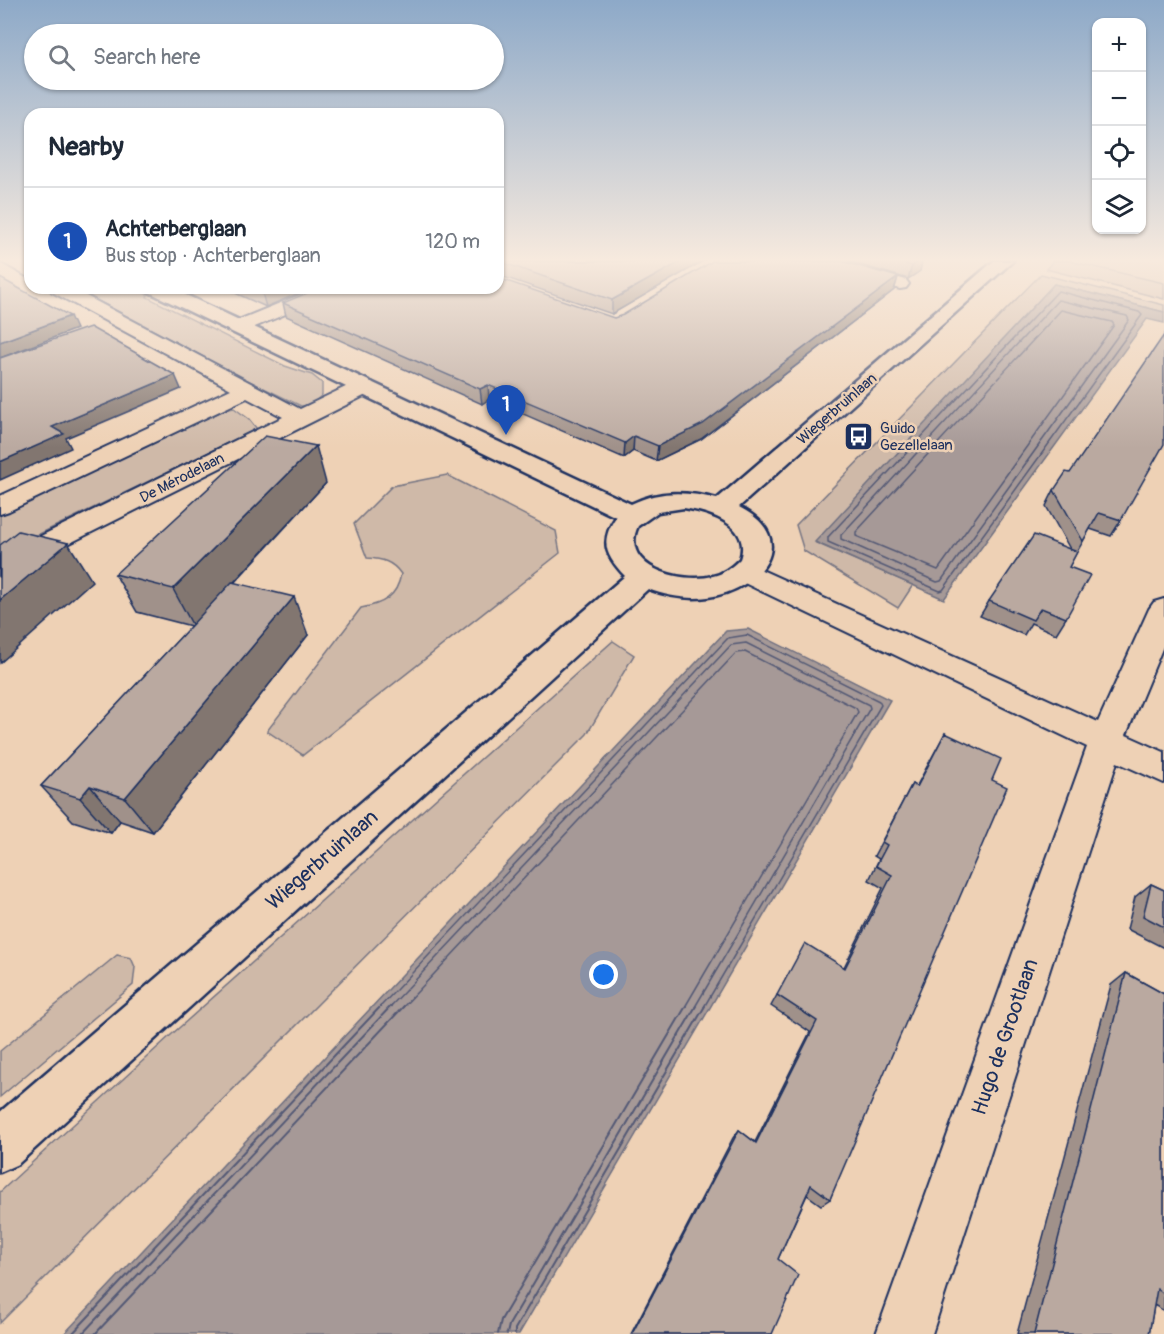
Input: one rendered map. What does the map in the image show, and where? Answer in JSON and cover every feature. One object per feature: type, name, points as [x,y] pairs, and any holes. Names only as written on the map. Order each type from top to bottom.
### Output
[{"type":"street","points":[[100,330],[119,323]]},
{"type":"street","points":[[124,323],[299,417]]},
{"type":"street","points":[[230,323],[633,515]]},
{"type":"street","points":[[238,327],[247,323]]},
{"type":"street","name":"Wiegerbruinlaan","points":[[722,508],[934,323]]},
{"type":"street","name":"De Mérodelaan","points":[[0,567],[124,508],[299,417],[364,387]]},
{"type":"street","points":[[0,506],[248,389]]},
{"type":"street","points":[[664,502],[703,502],[722,508],[742,520],[755,537],[756,555],[746,572],[726,583],[698,588],[670,586],[644,576],[627,561],[619,545],[621,529],[633,515],[646,507],[664,502]]},
{"type":"street","points":[[746,572],[1164,768]]},
{"type":"street","name":"Wiegerbruinlaan","points":[[0,1146],[644,576]]},
{"type":"street","name":"Hugo de Grootlaan","points":[[904,1334],[1107,740],[1164,609]]},
{"type":"shaded area","points":[[140,323],[200,323],[285,366],[312,375],[322,383],[322,395],[311,405],[301,406]]},
{"type":"shaded area","points":[[993,323],[1018,323],[816,543],[913,585],[898,608],[804,551],[796,525]]},
{"type":"shaded area","points":[[234,408],[249,419],[257,429],[0,553],[0,514],[224,410]]},
{"type":"shaded area","points":[[447,475],[556,531],[560,553],[303,755],[267,731],[361,608],[388,598],[396,588],[401,574],[394,566],[386,562],[367,558],[354,524],[392,486]]},
{"type":"shaded area","points":[[613,641],[634,655],[587,734],[0,1323],[0,1192],[171,1035]]},
{"type":"shaded area","points":[[117,955],[131,958],[135,967],[133,985],[0,1097],[0,1051]]},
{"type":"water","points":[[1018,323],[1144,323],[944,599],[815,542]]},
{"type":"water","points":[[748,629],[890,700],[519,1334],[64,1334],[726,631]]},
{"type":"building","points":[[0,323],[50,323],[0,342]]},
{"type":"building","points":[[329,323],[837,323],[703,424],[658,446],[634,436],[625,443],[488,385],[480,389]]},
{"type":"building","points":[[90,327],[175,375],[52,427],[64,434],[0,462],[0,358]]},
{"type":"building","points":[[1164,335],[1164,444],[1121,520],[1099,513],[1083,541],[1054,490],[1066,472],[1070,473]]},
{"type":"building","points":[[265,436],[316,446],[173,589],[115,574]]},
{"type":"building","points":[[18,531],[68,543],[0,600],[0,545]]},
{"type":"building","points":[[1034,535],[1077,552],[1069,567],[1090,575],[1066,618],[1041,608],[1033,620],[989,601]]},
{"type":"building","points":[[232,582],[294,597],[125,798],[90,786],[80,798],[41,786]]},
{"type":"building","points":[[945,733],[1001,759],[992,780],[1007,787],[830,1199],[811,1185],[778,1259],[798,1275],[772,1334],[632,1334],[739,1130],[756,1143],[817,1021],[777,995],[805,943],[845,968],[892,875],[876,866],[887,845],[882,842],[912,784],[917,787]]},
{"type":"building","points":[[1151,884],[1164,890],[1164,927],[1143,916]]},
{"type":"building","points":[[1126,973],[1164,994],[1164,1294],[1157,1289],[1149,1334],[1034,1334]]},
{"type":"place","name":"Achterberglaan","points":[[506,435]]},
{"type":"place","name":"Guido Gezellelaan","points":[[859,437]]}]
